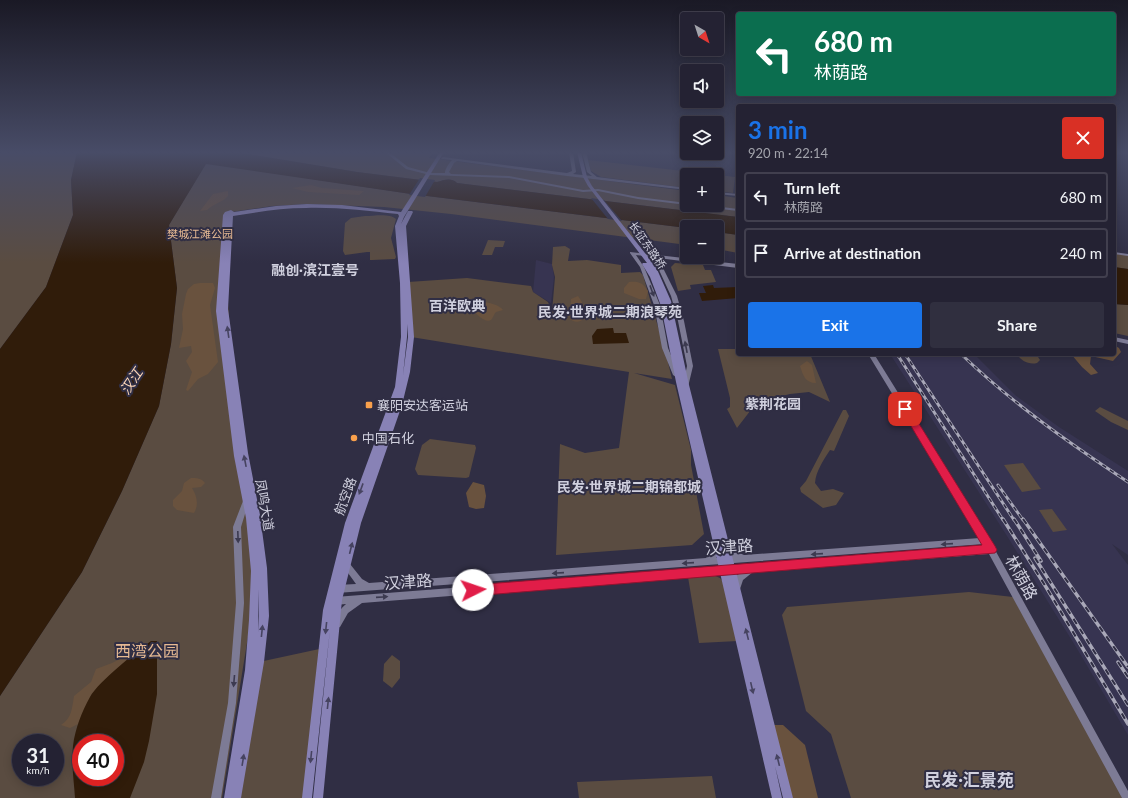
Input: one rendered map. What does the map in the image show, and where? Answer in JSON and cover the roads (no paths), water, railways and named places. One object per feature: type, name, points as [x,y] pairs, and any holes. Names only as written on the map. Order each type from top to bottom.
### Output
[{"type":"main road","points":[[229,214],[276,208],[325,206],[399,213],[405,215],[421,189]]},
{"type":"main road","name":"长征东路桥","points":[[588,189],[649,270],[662,302],[673,336]]},
{"type":"main road","name":"长征东路桥","points":[[593,189],[654,268],[668,301],[673,336]]},
{"type":"main road","name":"凤鸣大道","points":[[229,214],[219,310],[238,456],[250,518],[255,571],[254,620],[250,670],[229,798]]},
{"type":"main road","name":"凤鸣大道","points":[[229,214],[224,309],[244,453],[256,516],[263,568],[264,616],[259,662],[236,798]]},
{"type":"main road","name":"航空路","points":[[318,798],[338,600],[357,523],[398,405],[407,372],[411,338],[408,282],[403,240],[405,215]]},
{"type":"main road","name":"航空路","points":[[307,798],[329,601],[349,523],[398,387],[404,337],[403,283],[398,237],[405,215]]},
{"type":"main road","points":[[673,336],[682,383],[726,561],[728,585],[778,798]]},
{"type":"main road","points":[[728,571],[736,589],[788,798]]},
{"type":"street","points":[[574,189],[583,191],[598,190],[638,198],[680,203]]},
{"type":"street","points":[[724,194],[736,195]]},
{"type":"street","points":[[724,208],[736,210]]},
{"type":"street","points":[[682,383],[665,348],[657,305],[650,286],[642,267],[632,253],[736,266]]},
{"type":"street","points":[[1116,253],[1128,255]]},
{"type":"street","points":[[656,257],[674,296],[681,321],[690,366],[682,383]]},
{"type":"street","points":[[662,269],[662,261],[671,258]]},
{"type":"street","points":[[1116,339],[1128,342]]},
{"type":"street","name":"林荫路","points":[[872,356],[986,540],[1127,798]]},
{"type":"street","points":[[216,798],[232,703],[240,603],[237,527],[246,500]]},
{"type":"street","name":"汉津路","points":[[332,589],[726,561],[986,540]]},
{"type":"street","points":[[707,562],[722,545],[734,555],[746,559]]},
{"type":"street","name":"汉津路","points":[[329,601],[991,550]]},
{"type":"street","points":[[347,566],[359,582],[369,587]]},
{"type":"street","points":[[736,589],[740,578],[750,569]]},
{"type":"street","points":[[711,572],[722,577],[728,585]]},
{"type":"street","points":[[336,627],[342,612],[350,604],[365,598]]},
{"type":"water","name":"汉江","points":[[72,189],[191,189],[169,225],[177,288],[171,344],[159,406],[122,491],[82,572],[0,696],[0,349],[46,287],[73,215]]},
{"type":"water","points":[[378,189],[509,189],[680,210],[680,212],[697,212],[736,217],[736,235],[724,233],[724,220],[680,220],[680,227]]},
{"type":"water","points":[[1116,267],[1128,269],[1128,305],[1116,304]]},
{"type":"water","points":[[713,285],[714,288],[736,287],[736,298],[702,301],[699,293],[706,293],[703,286]]},
{"type":"water","points":[[613,328],[614,333],[626,333],[629,343],[593,344],[592,336],[597,329]]},
{"type":"water","points":[[151,641],[157,641],[157,694],[144,762],[130,798],[75,798],[74,786],[124,786],[124,734],[75,734],[79,720],[90,697],[101,683],[118,667]]},
{"type":"railway","points":[[898,356],[1003,520]]},
{"type":"railway","points":[[906,356],[1014,520]]},
{"type":"railway","points":[[963,356],[1021,406],[1128,482]]},
{"type":"railway","points":[[998,485],[1023,520]]},
{"type":"railway","points":[[1003,519],[1046,587],[1128,724]]},
{"type":"railway","points":[[1014,519],[1041,561]]},
{"type":"railway","points":[[1023,519],[1128,667]]},
{"type":"railway","points":[[1035,558],[1128,705]]},
{"type":"railway","points":[[1118,662],[1128,677]]},
{"type":"place","name":"襄阳安达客运站","points":[[369,405]]},
{"type":"place","name":"中国石化","points":[[354,438]]},
{"type":"district","name":"融创·滨江壹号","points":[[315,269]]},
{"type":"district","name":"百洋欧典","points":[[457,305]]},
{"type":"district","name":"民发·世界城二期浪琴苑","points":[[610,311]]},
{"type":"district","name":"紫荆花园","points":[[773,403]]},
{"type":"district","name":"民发·世界城二期锦都城","points":[[629,486]]},
{"type":"district","name":"民发·汇景苑","points":[[969,779]]},
{"type":"park label","name":"樊城江滩公园","points":[[200,233]]},
{"type":"park label","name":"西湾公园","points":[[147,650]]}]
